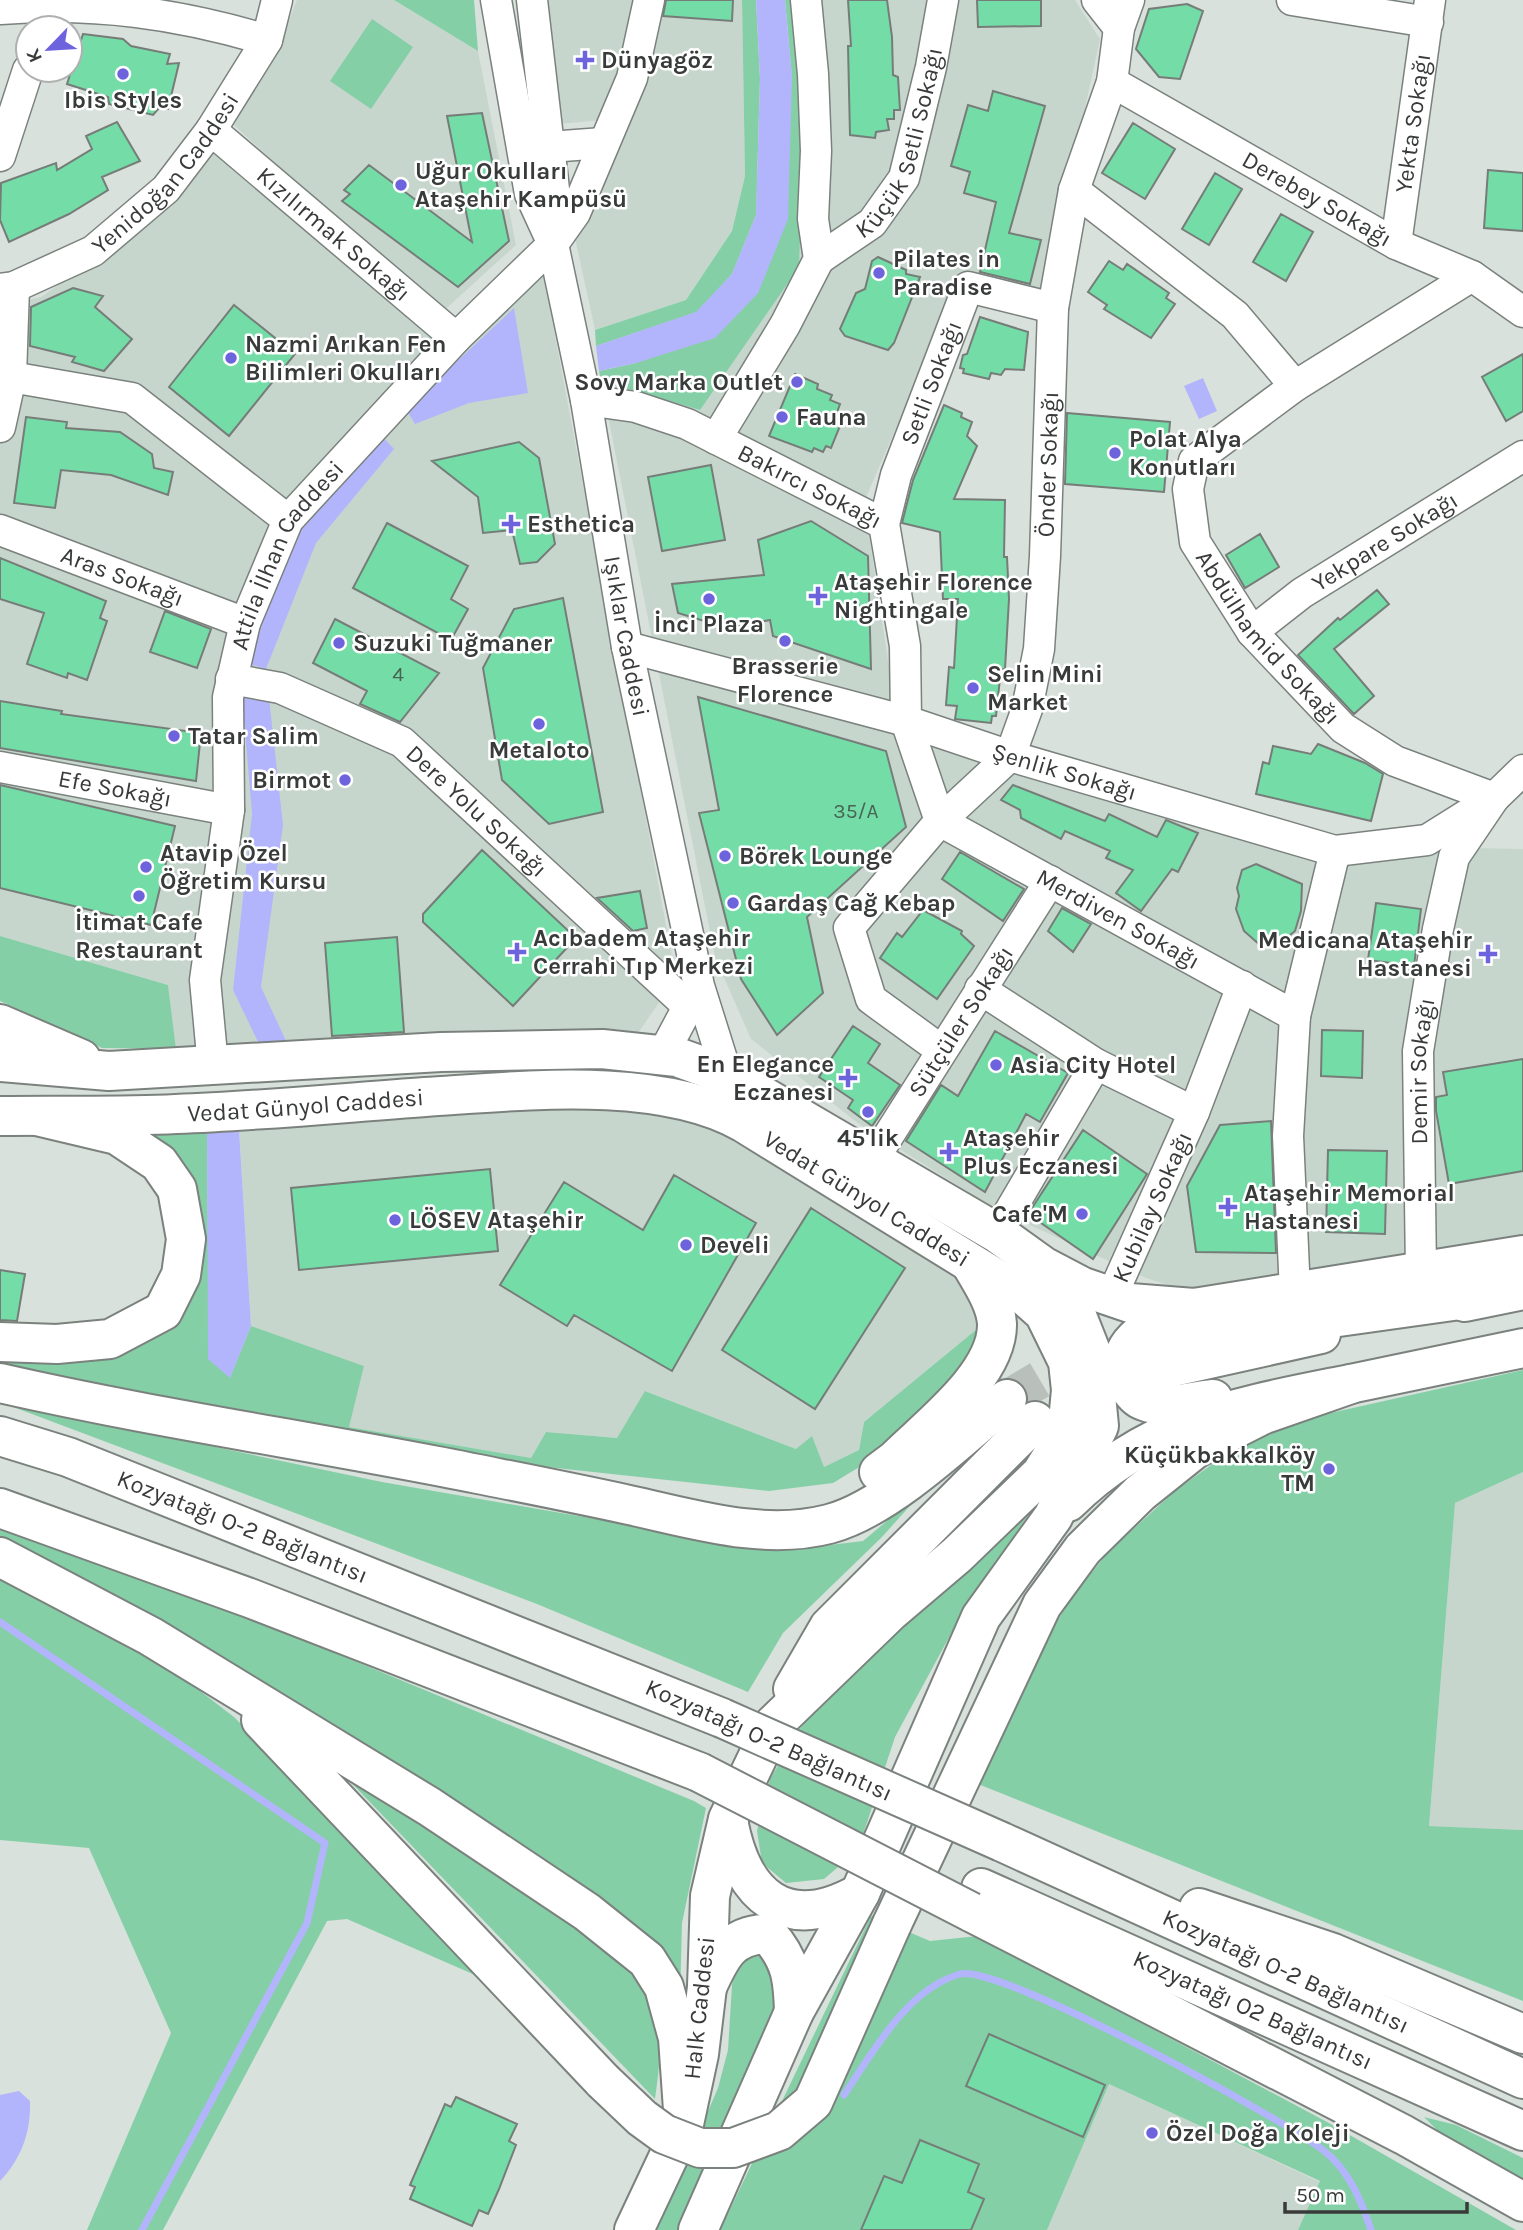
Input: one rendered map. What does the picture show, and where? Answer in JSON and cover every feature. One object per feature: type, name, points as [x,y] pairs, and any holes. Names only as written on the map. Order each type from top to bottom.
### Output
[{"type":"main road","points":[[0,1024],[109,1071]]},
{"type":"main road","name":"Vedat Günyol Caddesi","points":[[0,1062],[109,1071],[441,1052],[602,1049],[663,1054],[727,1075],[997,1233],[1043,1266],[1111,1298],[1130,1303],[1194,1308],[1523,1255]]},
{"type":"main road","name":"Vedat Günyol Caddesi","points":[[18,1116],[174,1114],[499,1093],[615,1091],[687,1099],[744,1123],[1026,1297],[1044,1313],[1069,1362],[1071,1390],[1067,1432],[1041,1474],[890,1612],[773,1725],[728,1819]]},
{"type":"main road","points":[[0,1342],[58,1344],[110,1339],[163,1311],[181,1275],[186,1239],[177,1189],[159,1163],[117,1135],[18,1116]]},
{"type":"main road","points":[[474,1473],[718,1502],[804,1507],[827,1502],[860,1486],[895,1460],[980,1374],[992,1348],[997,1324],[988,1293],[971,1264]]},
{"type":"main road","points":[[698,2230],[794,2012],[860,1893],[982,1617],[1053,1517],[1099,1426],[1098,1392],[1092,1354],[1082,1325],[1071,1301],[1043,1266]]},
{"type":"main road","points":[[1148,1358],[1509,1293]]},
{"type":"main road","points":[[1194,1308],[1146,1330],[1132,1340],[1124,1353],[1121,1370],[1130,1391],[1143,1401],[1166,1405],[1351,1384]]},
{"type":"main road","points":[[1053,1517],[1095,1476],[1172,1429],[1240,1406],[1523,1348]]},
{"type":"main road","points":[[0,1383],[101,1406],[474,1473],[773,1532],[832,1524],[864,1510],[920,1470],[1021,1410],[829,1627],[773,1725]]},
{"type":"main road","points":[[150,1636],[272,1729],[603,2081],[642,2118],[664,2134],[700,2148],[733,2148],[779,2131],[813,2102],[892,1924],[1042,1605],[1083,1549],[1140,1493],[1195,1449],[1262,1415],[1351,1384]]},
{"type":"main road","name":"Kozyatağı O-2 Bağlantısı","points":[[0,1436],[68,1457],[722,1718],[1523,2078]]},
{"type":"main road","points":[[0,1508],[247,1597],[699,1772],[976,1900],[1523,2202]]},
{"type":"main road","points":[[0,1557],[150,1636],[430,1807],[587,1912],[647,1960],[664,1987],[678,2038],[684,2124]]},
{"type":"main road","points":[[728,1819],[734,1851],[755,1889],[771,1902],[795,1911],[817,1910],[840,1904],[860,1893]]},
{"type":"main road","name":"Halk Caddesi","points":[[634,2230],[684,2124],[699,2054],[707,1987],[710,1896],[728,1819]]},
{"type":"main road","points":[[1002,1842],[1333,1953],[1523,2034]]},
{"type":"main road","name":"Kozyatağı O2 Bağlantısı","points":[[976,1900],[1523,2132]]},
{"type":"main road","points":[[707,1987],[728,1950],[748,1934],[768,1934],[785,1952],[793,1984],[794,2012]]},
{"type":"street","name":"Yenidoğan Caddesi","points":[[7,288],[93,251],[166,190],[212,131],[267,40],[277,0]]},
{"type":"street","name":"Işıklar Caddesi","points":[[496,0],[530,194],[553,244],[586,400],[627,647],[693,996],[727,1075]]},
{"type":"street","name":"Işıklar Caddesi","points":[[532,0],[555,198],[553,244]]},
{"type":"street","name":"Attila İlhan Caddesi","points":[[213,1066],[205,980],[229,810],[228,697],[245,623],[288,520],[456,338],[553,244],[575,213],[632,78],[649,0]]},
{"type":"street","points":[[716,439],[785,325],[819,259],[813,219],[816,151],[806,0]]},
{"type":"street","name":"Küçük Setli Sokağı","points":[[819,259],[872,223],[904,178],[931,67],[943,0]]},
{"type":"street","points":[[1097,0],[1119,28]]},
{"type":"street","name":"Önder Sokağı","points":[[941,1050],[871,999],[849,928],[940,821],[1010,756],[1027,709],[1039,649],[1051,443],[1053,308],[1074,190],[1111,82],[1119,28],[1129,0]]},
{"type":"street","points":[[1292,0],[1429,11]]},
{"type":"street","points":[[0,9],[28,14]]},
{"type":"street","name":"Yekta Sokağı","points":[[1396,244],[1429,11]]},
{"type":"street","points":[[84,15],[155,12],[267,40]]},
{"type":"street","name":"Derebey Sokağı","points":[[1111,82],[1396,244],[1472,276],[1523,312]]},
{"type":"street","points":[[0,156],[23,84]]},
{"type":"street","name":"Kızılırmak Sokağı","points":[[212,131],[456,338]]},
{"type":"street","points":[[549,147],[603,143]]},
{"type":"street","points":[[1074,190],[1236,315],[1295,386]]},
{"type":"street","name":"Abdülhamid Sokağı","points":[[1472,276],[1295,386],[1194,461],[1188,489],[1195,542],[1252,632],[1343,728],[1395,761],[1494,798]]},
{"type":"street","name":"Setli Sokağı","points":[[884,524],[896,475],[968,287],[1053,308]]},
{"type":"street","points":[[0,427],[11,377],[7,288]]},
{"type":"street","points":[[11,377],[132,398],[288,520]]},
{"type":"street","name":"Bakırcı Sokağı","points":[[586,400],[636,407],[687,424],[884,524],[905,646],[906,721]]},
{"type":"street","name":"Yekpare Sokağı","points":[[1252,632],[1302,593],[1523,456]]},
{"type":"street","name":"Aras Sokağı","points":[[0,530],[245,623]]},
{"type":"street","name":"Şenlik Sokağı","points":[[627,647],[906,721],[1010,756],[1335,851],[1427,840],[1494,798]]},
{"type":"street","name":"Dere Yolu Sokağı","points":[[231,679],[280,688],[402,742],[693,996]]},
{"type":"street","points":[[906,721],[940,821]]},
{"type":"street","name":"Efe Sokağı","points":[[0,767],[229,810]]},
{"type":"street","name":"Demir Sokağı","points":[[1421,1272],[1418,1051],[1438,929],[1454,857],[1494,798],[1523,770]]},
{"type":"street","name":"Merdiven Sokağı","points":[[940,821],[1295,1016]]},
{"type":"street","points":[[1295,1293],[1288,1136],[1295,1016],[1335,851]]},
{"type":"street","name":"Sütçüler Sokağı","points":[[873,1160],[1050,881]]},
{"type":"street","points":[[1194,1112],[1242,986]]},
{"type":"street","name":"Kubilay Sokağı","points":[[980,989],[1096,1064],[1194,1112],[1111,1298]]},
{"type":"street","points":[[663,1054],[693,996]]},
{"type":"street","points":[[997,1233],[1096,1064]]},
{"type":"shaded area","name":"Uğur Okulları Ataşehir Kampüsü","points":[[297,0],[394,0],[478,51],[516,245],[439,315],[234,125],[283,35]]},
{"type":"shaded area","points":[[543,0],[742,0],[745,176],[732,231],[686,300],[595,330],[574,234],[603,120],[559,124]]},
{"type":"shaded area","points":[[799,0],[1075,0],[1100,39],[1045,293],[962,275],[864,502],[898,727],[1336,864],[1473,848],[1523,849],[1523,1237],[1196,1294],[1146,1278],[999,1211],[859,1124],[751,1039],[715,957],[601,381],[700,410]]},
{"type":"shaded area","points":[[208,136],[437,337],[540,256],[676,978],[636,1036],[176,1049],[168,985],[0,936],[0,306],[41,297],[172,206]]},
{"type":"shaded area","points":[[604,1093],[700,1119],[938,1261],[978,1295],[977,1329],[864,1422],[859,1450],[824,1467],[796,1449],[646,1391],[617,1438],[546,1432],[531,1458],[348,1427],[364,1366],[251,1326],[239,1130]]},
{"type":"shaded area","points":[[1523,1472],[1523,1830],[1429,1826],[1455,1503]]},
{"type":"shaded area","name":"Özel Doğa Koleji","points":[[1109,2084],[1320,2182],[1298,2230],[1047,2230]]},
{"type":"green space","points":[[394,0],[474,0],[478,51]]},
{"type":"green space","points":[[742,0],[756,0],[760,79],[756,215],[732,274],[697,312],[596,346],[595,330],[686,300],[732,231],[745,176]]},
{"type":"green space","points":[[785,0],[799,0],[802,182],[799,267],[700,410],[601,381],[599,371],[636,363],[758,293],[792,77]]},
{"type":"green space","points":[[372,19],[413,47],[371,109],[330,81]]},
{"type":"green space","points":[[0,936],[168,985],[176,1049],[102,1048],[0,1001]]},
{"type":"green space","points":[[207,1132],[209,1359],[230,1377],[251,1326],[364,1366],[349,1427],[531,1458],[546,1432],[617,1438],[645,1391],[796,1449],[812,1436],[824,1467],[859,1450],[864,1422],[977,1329],[984,1338],[970,1369],[889,1449],[833,1483],[769,1491],[491,1461],[0,1369],[0,1358],[63,1358],[190,1280],[143,1134]]},
{"type":"green space","points":[[1523,1370],[1523,1472],[1455,1503],[1429,1826],[1523,1830],[1523,2001],[978,1784],[1032,1664],[1069,1601],[1109,1551],[1175,1491],[1225,1455],[1290,1422]]},
{"type":"green space","points":[[0,1402],[382,1482],[780,1551],[863,1541],[925,1489],[882,1537],[783,1633],[748,1692],[537,1604]]},
{"type":"green space","points":[[1030,1512],[953,1630],[895,1737],[858,1850],[824,1879],[786,1883],[762,1863],[757,1831],[770,1779],[799,1730],[832,1688]]},
{"type":"green space","points":[[0,1524],[61,1540],[706,1808],[682,1923],[680,1999],[123,1600],[0,1537]]},
{"type":"green space","points":[[0,1575],[135,1641],[234,1717],[507,1989],[347,1919],[327,1921],[163,2230],[87,2230],[171,2033],[89,1848],[0,1840]]},
{"type":"green space","points":[[345,1765],[596,1939],[635,1970],[646,1984],[658,2015],[660,2048],[655,2099],[341,1772]]},
{"type":"green space","points":[[871,1916],[930,1941],[978,1936],[1327,2122],[1516,2230],[1298,2230],[1320,2181],[1109,2084],[1047,2230],[720,2230]]},
{"type":"green space","points":[[752,1951],[765,1951],[780,1988],[774,2009],[678,2230],[657,2230],[718,2088],[728,2050],[732,1985],[736,1967]]},
{"type":"green space","points":[[1424,2117],[1456,2125],[1523,2158],[1523,2181],[1453,2146]]},
{"type":"water","points":[[756,0],[785,0],[792,77],[788,219],[758,293],[715,338],[636,363],[599,371],[596,346],[696,312],[732,274],[756,215],[760,79]]},
{"type":"water","points":[[514,308],[528,393],[469,403],[415,424],[406,409]]},
{"type":"water","points":[[1203,378],[1217,411],[1199,419],[1184,386]]},
{"type":"water","points":[[380,434],[394,449],[316,543],[266,669],[249,664],[294,529]]},
{"type":"water","points":[[242,696],[269,698],[283,825],[261,987],[287,1043],[260,1046],[233,990],[252,814]]},
{"type":"water","points":[[239,1130],[251,1326],[230,1378],[208,1359],[207,1132]]},
{"type":"water","points":[[19,2091],[30,2101],[27,2133],[14,2163],[0,2181],[0,2095]]},
{"type":"building","points":[[666,0],[733,0],[732,21],[663,16]]},
{"type":"building","points":[[848,0],[887,0],[893,75],[898,77],[900,110],[894,110],[894,119],[887,119],[889,130],[876,132],[875,138],[850,135],[848,46],[851,46]]},
{"type":"building","points":[[977,0],[1041,0],[1041,26],[978,27]]},
{"type":"building","points":[[1187,4],[1203,11],[1180,79],[1159,77],[1136,49],[1149,9]]},
{"type":"building","name":"Ibis Styles","points":[[84,34],[123,39],[131,46],[170,54],[167,64],[179,63],[168,109],[159,108],[153,115],[109,104],[108,97],[67,84],[84,84]]},
{"type":"building","points":[[993,91],[1045,106],[1009,233],[1041,240],[1030,284],[980,272],[996,202],[964,193],[970,172],[951,166],[968,105],[988,111]]},
{"type":"building","points":[[482,113],[509,241],[458,287],[342,201],[350,194],[344,190],[369,165],[472,242],[447,116]]},
{"type":"building","points":[[117,122],[140,161],[102,177],[108,190],[69,214],[9,242],[0,220],[1,183],[56,163],[57,170],[92,149],[86,136]]},
{"type":"building","points":[[1133,123],[1175,149],[1145,199],[1102,173]]},
{"type":"building","points":[[1488,170],[1523,173],[1523,231],[1484,228]]},
{"type":"building","points":[[1215,173],[1242,189],[1209,245],[1182,229]]},
{"type":"building","points":[[1281,214],[1313,232],[1286,281],[1253,262]]},
{"type":"building","points":[[878,257],[906,270],[906,274],[920,277],[894,343],[888,350],[845,336],[840,329],[856,293],[865,289],[872,261]]},
{"type":"building","points":[[1109,261],[1123,270],[1127,264],[1169,293],[1166,298],[1175,304],[1151,338],[1104,309],[1107,305],[1088,292]]},
{"type":"building","points":[[73,288],[103,296],[95,307],[132,339],[104,371],[72,362],[75,357],[30,346],[31,307]]},
{"type":"building","points":[[234,305],[295,354],[229,436],[169,387]]},
{"type":"building","points":[[980,317],[1028,332],[1024,370],[1005,369],[1001,375],[991,373],[989,379],[963,373],[964,369],[960,368],[963,355],[967,354]]},
{"type":"building","points":[[1523,354],[1523,411],[1506,421],[1482,377]]},
{"type":"building","points":[[795,374],[818,384],[817,389],[832,395],[830,400],[840,404],[835,418],[842,421],[831,448],[826,446],[823,452],[814,448],[812,452],[769,436]]},
{"type":"building","points":[[944,405],[962,413],[961,417],[972,422],[967,436],[977,446],[954,499],[1005,500],[1004,557],[1007,557],[1009,599],[1005,669],[1001,669],[996,716],[992,716],[991,723],[955,719],[957,706],[946,705],[949,667],[954,668],[958,599],[943,599],[940,532],[902,523],[913,480]]},
{"type":"building","name":"Polat Alya Konutları","points":[[1067,413],[1170,422],[1164,492],[1065,484]]},
{"type":"building","points":[[26,417],[67,422],[66,428],[120,432],[152,454],[154,468],[173,472],[168,495],[111,475],[61,470],[55,508],[14,503]]},
{"type":"building","points":[[519,442],[539,458],[555,544],[537,562],[520,564],[512,530],[483,533],[478,497],[432,461]]},
{"type":"building","points":[[711,465],[725,540],[662,551],[648,477]]},
{"type":"building","name":"Ataşehir Florence Nightingale","points":[[811,521],[868,556],[871,669],[773,636],[770,620],[727,628],[678,613],[672,584],[764,575],[758,540]]},
{"type":"building","points":[[387,523],[468,566],[451,599],[468,609],[451,640],[353,588]]},
{"type":"building","points":[[1260,534],[1279,567],[1245,588],[1226,555]]},
{"type":"building","points":[[0,558],[106,601],[100,618],[107,621],[87,680],[68,673],[67,678],[27,664],[44,613],[0,599]]},
{"type":"building","points":[[1377,590],[1389,604],[1334,649],[1374,696],[1354,714],[1298,655],[1338,618],[1340,620]]},
{"type":"building","name":"Metaloto","points":[[563,598],[603,812],[549,824],[502,780],[483,668],[514,609]]},
{"type":"building","points":[[165,611],[211,629],[197,668],[150,652]]},
{"type":"building","points":[[335,619],[439,673],[400,722],[360,704],[367,691],[313,663]]},
{"type":"building","points":[[698,697],[886,751],[906,827],[807,917],[823,993],[777,1035],[741,979],[699,813],[719,810]]},
{"type":"building","points":[[0,701],[62,711],[61,714],[201,733],[196,781],[0,748]]},
{"type":"building","points":[[1318,744],[1365,763],[1383,774],[1371,821],[1256,794],[1263,762],[1269,764],[1273,746],[1311,754]]},
{"type":"building","points":[[0,785],[175,826],[151,925],[0,888]]},
{"type":"building","points":[[1013,785],[1105,821],[1109,814],[1157,837],[1166,820],[1198,833],[1178,872],[1172,869],[1141,911],[1116,893],[1133,870],[1106,858],[1110,851],[1065,831],[1061,839],[1021,818],[1020,810],[1001,800]]},
{"type":"building","points":[[482,850],[576,938],[513,1006],[423,922],[423,914]]},
{"type":"building","points":[[960,852],[1024,889],[1003,921],[942,879]]},
{"type":"building","points":[[1256,864],[1302,884],[1301,911],[1295,931],[1277,946],[1260,945],[1244,931],[1236,909],[1239,896],[1237,888],[1242,870]]},
{"type":"building","points":[[640,891],[647,928],[633,931],[597,898]]},
{"type":"building","points":[[1376,903],[1421,909],[1414,966],[1368,960]]},
{"type":"building","points":[[1062,908],[1091,924],[1073,952],[1048,931]]},
{"type":"building","points":[[923,910],[962,931],[961,934],[974,946],[937,999],[880,958],[897,933],[902,937]]},
{"type":"building","points":[[397,937],[404,1032],[332,1036],[325,943]]},
{"type":"building","points":[[853,1026],[880,1044],[868,1063],[900,1085],[872,1126],[848,1108],[853,1100],[819,1077]]},
{"type":"building","points":[[1322,1030],[1363,1031],[1362,1078],[1321,1076]]},
{"type":"building","points":[[995,1031],[1068,1073],[1040,1122],[1026,1114],[985,1192],[906,1141],[941,1085],[958,1096]]},
{"type":"building","points":[[1523,1059],[1523,1171],[1449,1184],[1436,1111],[1436,1097],[1447,1095],[1443,1072]]},
{"type":"building","points":[[1271,1121],[1276,1253],[1196,1252],[1187,1186],[1220,1125]]},
{"type":"building","points":[[1083,1130],[1147,1174],[1093,1259],[1028,1214]]},
{"type":"building","points":[[1328,1150],[1387,1151],[1385,1234],[1326,1232]]},
{"type":"building","name":"LÖSEV Ataşehir","points":[[490,1169],[498,1251],[299,1270],[291,1188]]},
{"type":"building","points":[[674,1175],[756,1223],[672,1371],[574,1315],[567,1326],[500,1285],[564,1182],[643,1230]]},
{"type":"building","points":[[811,1208],[905,1268],[815,1409],[722,1350]]},
{"type":"building","points":[[0,1270],[25,1274],[17,1321],[0,1320]]},
{"type":"building","points":[[989,2034],[1105,2085],[1083,2137],[966,2086]]},
{"type":"building","points":[[456,2097],[517,2124],[509,2141],[516,2145],[488,2214],[479,2210],[472,2226],[410,2199],[415,2187],[410,2185],[445,2104],[451,2107]]},
{"type":"building","points":[[920,2140],[979,2164],[968,2192],[984,2199],[971,2230],[861,2230],[884,2176],[902,2183]]},
{"type":"waterway","points":[[0,1622],[325,1843],[307,1923],[142,2230]]},
{"type":"waterway","points":[[844,2095],[893,2024],[924,1993],[960,1974],[985,1977],[1028,1993],[1140,2046],[1254,2107],[1323,2150],[1347,2176],[1371,2230]]},
{"type":"tunnel","points":[[1007,1399],[1046,1376],[1098,1353]]},
{"type":"place","name":"Dünyagöz","points":[[585,60]]},
{"type":"place","name":"Ibis Styles","points":[[123,74]]},
{"type":"place","name":"Uğur Okulları Ataşehir Kampüsü","points":[[401,185]]},
{"type":"place","name":"Pilates in Paradise","points":[[879,273]]},
{"type":"place","name":"Nazmi Arıkan Fen Bilimleri Okulları","points":[[231,358]]},
{"type":"place","name":"Sovy Marka Outlet","points":[[797,382]]},
{"type":"place","name":"Fauna","points":[[782,417]]},
{"type":"place","name":"Polat Alya Konutları","points":[[1115,453]]},
{"type":"place","name":"Esthetica","points":[[511,524]]},
{"type":"place","name":"Ataşehir Florence Nightingale","points":[[818,596]]},
{"type":"place","name":"İnci Plaza","points":[[709,599]]},
{"type":"place","name":"Brasserie Florence","points":[[785,641]]},
{"type":"place","name":"Suzuki Tuğmaner","points":[[339,643]]},
{"type":"place","name":"Selin Mini Market","points":[[973,688]]},
{"type":"place","name":"Metaloto","points":[[539,724]]},
{"type":"place","name":"Tatar Salim","points":[[174,736]]},
{"type":"place","name":"Birmot","points":[[345,780]]},
{"type":"place","name":"Börek Lounge","points":[[725,856]]},
{"type":"place","name":"Atavip Özel Öğretim Kursu","points":[[146,867]]},
{"type":"place","name":"İtimat Cafe Restaurant","points":[[139,896]]},
{"type":"place","name":"Gardaş Cağ Kebap","points":[[733,903]]},
{"type":"place","name":"Acıbadem Ataşehir Cerrahi Tıp Merkezi","points":[[517,952]]},
{"type":"place","name":"Medicana Ataşehir Hastanesi","points":[[1488,954]]},
{"type":"place","name":"Asia City Hotel","points":[[996,1065]]},
{"type":"place","name":"En Elegance Eczanesi","points":[[848,1078]]},
{"type":"place","name":"45'lik","points":[[868,1112]]},
{"type":"place","name":"Ataşehir Plus Eczanesi","points":[[949,1152]]},
{"type":"place","name":"Ataşehir Memorial Hastanesi","points":[[1228,1207]]},
{"type":"place","name":"Cafe'M","points":[[1082,1214]]},
{"type":"place","name":"LÖSEV Ataşehir","points":[[395,1220]]},
{"type":"place","name":"Develi","points":[[686,1245]]},
{"type":"place","name":"Küçükbakkalköy TM","points":[[1329,1469]]},
{"type":"place","name":"Özel Doğa Koleji","points":[[1152,2133]]}]
